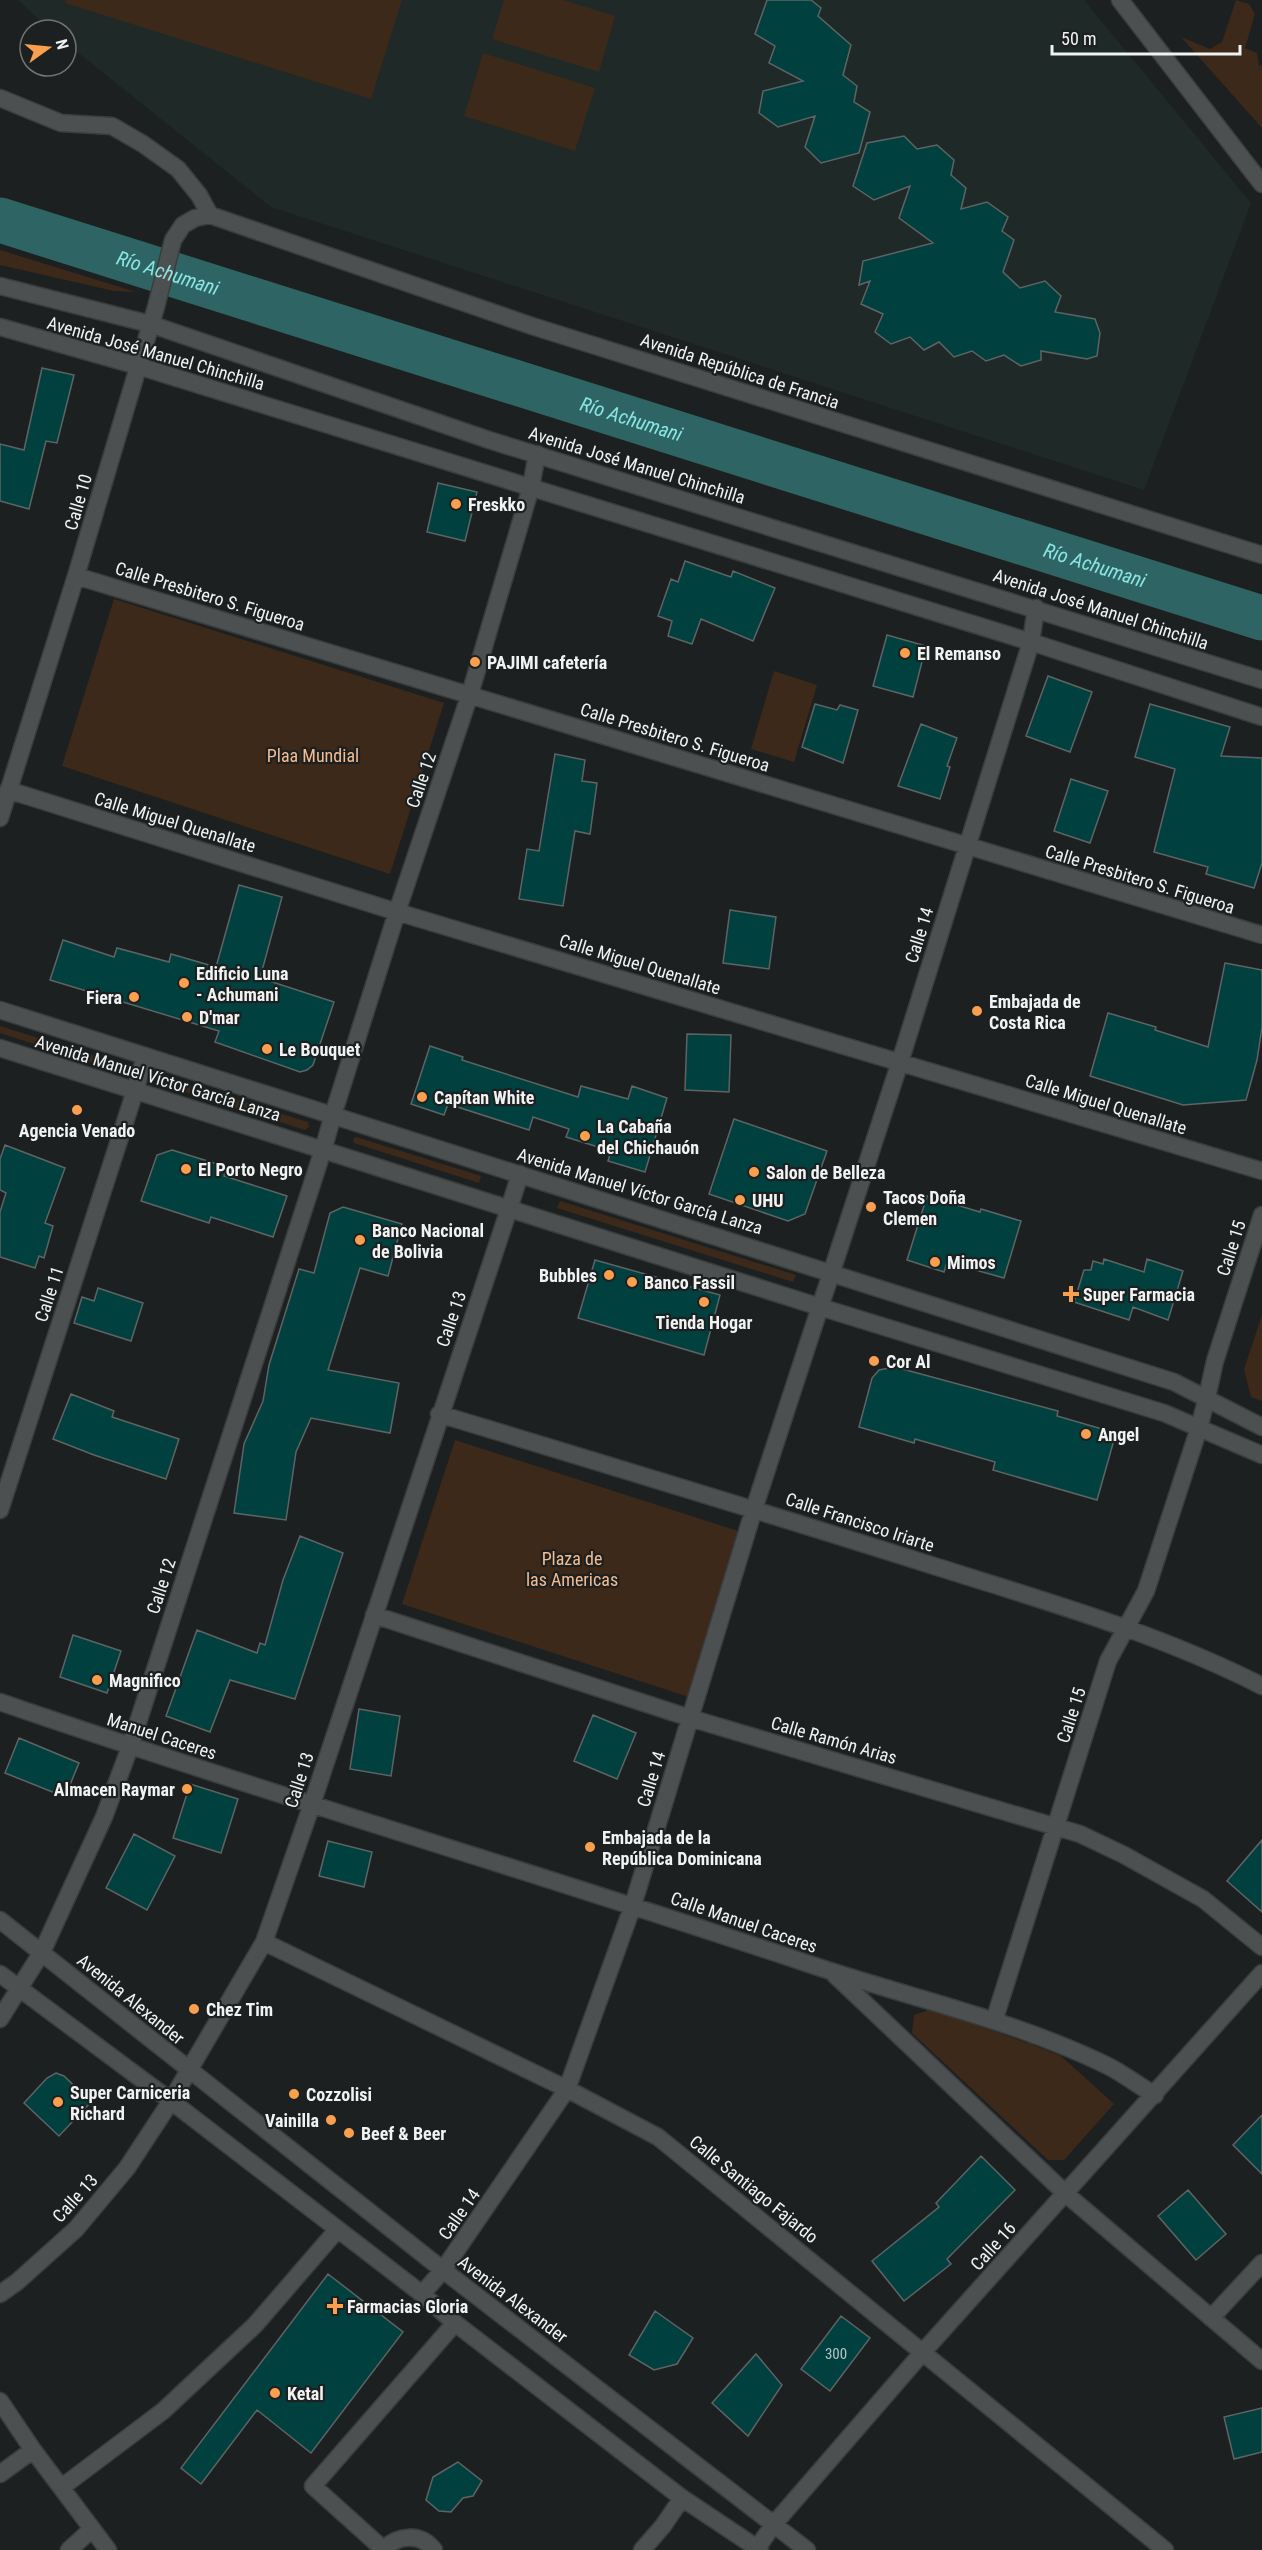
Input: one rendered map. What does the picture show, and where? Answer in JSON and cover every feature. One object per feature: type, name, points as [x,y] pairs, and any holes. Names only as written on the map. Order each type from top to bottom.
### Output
[{"type":"street","points":[[1120,0],[1262,184]]},
{"type":"street","points":[[0,98],[61,123],[112,126],[143,144],[178,169],[199,195],[210,215]]},
{"type":"street","name":"Calle 10","points":[[0,818],[76,576],[156,306],[173,240],[183,225],[195,218],[210,215]]},
{"type":"street","name":"Avenida República de Francia","points":[[210,215],[532,326],[1262,555]]},
{"type":"street","name":"Avenida José Manuel Chinchilla","points":[[0,286],[150,324],[489,440],[1262,680]]},
{"type":"street","name":"Avenida José Manuel Chinchilla","points":[[0,327],[138,366],[531,487],[1031,642],[1262,717]]},
{"type":"street","name":"Calle 12","points":[[0,2019],[42,1952],[104,1817],[130,1747],[470,694],[531,487],[537,454]]},
{"type":"street","name":"Calle Presbitero S. Figueroa","points":[[76,576],[1262,935]]},
{"type":"street","name":"Calle 14","points":[[422,2294],[443,2270],[567,2090],[633,1905],[754,1509],[900,1062],[1031,642],[1036,609]]},
{"type":"street","name":"Calle Miguel Quenallate","points":[[8,790],[398,912],[1262,1171]]},
{"type":"street","name":"Avenida Manuel Víctor García Lanza","points":[[0,1010],[832,1271],[1174,1382],[1262,1427]]},
{"type":"street","name":"Avenida Manuel Víctor García Lanza","points":[[0,1048],[1164,1413],[1262,1455]]},
{"type":"street","name":"Calle 11","points":[[0,1510],[145,1057]]},
{"type":"street","name":"Calle 13","points":[[0,2294],[17,2282],[76,2229],[127,2168],[171,2101],[264,1942],[312,1804],[520,1174]]},
{"type":"street","name":"Calle 15","points":[[994,2020],[1108,1661],[1146,1591],[1199,1428],[1215,1361],[1262,1215]]},
{"type":"street","name":"Calle Francisco Iriarte","points":[[439,1414],[754,1509],[1126,1627],[1216,1662],[1262,1686]]},
{"type":"street","name":"Calle Ramón Arias","points":[[374,1615],[690,1718],[1080,1834],[1124,1855],[1203,1899],[1262,1947]]},
{"type":"street","name":"Manuel Caceres","points":[[0,1702],[130,1747],[312,1804]]},
{"type":"street","name":"Calle Manuel Caceres","points":[[312,1804],[633,1905],[831,1972],[994,2020],[1109,2067],[1155,2096]]},
{"type":"street","name":"Avenida Alexander","points":[[0,1920],[443,2270],[807,2550]]},
{"type":"street","name":"Calle Santiago Fajardo","points":[[264,1942],[658,2137],[1165,2550]]},
{"type":"street","points":[[831,1972],[1066,2194],[1262,2361]]},
{"type":"street","name":"Calle 16","points":[[759,2549],[774,2524],[923,2352],[1155,2096],[1262,1973]]},
{"type":"street","points":[[0,1974],[171,2101],[682,2498],[759,2549]]},
{"type":"street","points":[[62,2487],[163,2411],[188,2388],[255,2325],[337,2230]]},
{"type":"street","points":[[1211,2318],[1262,2263]]},
{"type":"street","points":[[434,2550],[422,2540],[412,2537],[391,2542],[383,2550],[313,2486],[455,2323]]},
{"type":"street","points":[[0,2401],[33,2450],[108,2550]]},
{"type":"street","points":[[0,2474],[33,2450]]},
{"type":"street","points":[[642,2550],[663,2526],[682,2498]]},
{"type":"street","points":[[69,2550],[92,2529]]},
{"type":"shaded area","points":[[18,0],[1084,0],[1251,203],[1144,490],[271,207],[78,53],[78,18],[37,18]]},
{"type":"green space","points":[[66,0],[402,0],[371,99],[65,3]]},
{"type":"green space","points":[[504,0],[563,0],[615,16],[599,72],[492,39]]},
{"type":"green space","points":[[1236,0],[1249,4],[1255,14],[1245,48],[1257,53],[1259,65],[1262,66],[1262,128],[1181,37],[1210,49],[1222,42]]},
{"type":"green space","points":[[483,53],[595,88],[575,151],[464,116]]},
{"type":"green space","points":[[0,250],[136,292],[114,291],[0,265]]},
{"type":"green space","name":"Plaa Mundial","points":[[114,599],[444,703],[390,874],[62,766]]},
{"type":"green space","points":[[774,671],[817,685],[794,762],[751,749]]},
{"type":"green space","points":[[0,1026],[118,1063],[115,1070],[0,1033]]},
{"type":"green space","points":[[173,1080],[308,1122],[309,1127],[305,1130],[170,1087]]},
{"type":"green space","points":[[356,1137],[481,1176],[479,1183],[354,1143],[353,1139]]},
{"type":"green space","points":[[560,1201],[796,1275],[793,1282],[557,1208]]},
{"type":"green space","points":[[1262,1315],[1262,1401],[1251,1397],[1244,1369]]},
{"type":"green space","name":"Plaza de las Americas","points":[[455,1440],[741,1532],[689,1697],[402,1604]]},
{"type":"green space","points":[[932,2009],[1027,2043],[1029,2041],[1033,2045],[1061,2056],[1114,2104],[1064,2160],[1048,2160],[912,2033],[914,2015]]},
{"type":"building","points":[[767,0],[811,0],[821,8],[818,16],[851,45],[843,75],[857,86],[854,102],[870,112],[859,153],[821,163],[805,147],[815,116],[778,127],[759,113],[763,91],[803,81],[769,63],[775,46],[755,34]]},
{"type":"building","points":[[904,136],[917,149],[937,145],[954,160],[951,175],[966,188],[961,209],[987,202],[1008,217],[1002,231],[1014,240],[1003,272],[1020,288],[1045,281],[1061,296],[1055,312],[1095,319],[1100,333],[1097,356],[1087,359],[1041,351],[1041,360],[1021,366],[1004,355],[986,361],[972,351],[954,357],[939,342],[924,350],[910,337],[891,344],[875,332],[883,314],[861,304],[870,281],[859,285],[863,261],[933,243],[899,218],[910,186],[874,200],[853,186],[867,143]]},
{"type":"building","points":[[42,368],[74,375],[57,443],[46,441],[29,509],[0,501],[0,444],[24,450]]},
{"type":"building","points":[[438,483],[477,492],[465,541],[427,532]]},
{"type":"building","points":[[685,561],[731,577],[733,571],[775,588],[753,641],[701,619],[692,644],[668,636],[672,621],[658,616],[671,579],[678,582]]},
{"type":"building","points":[[887,635],[926,646],[913,697],[873,686]]},
{"type":"building","points":[[1048,676],[1092,692],[1070,752],[1026,736]]},
{"type":"building","points":[[815,704],[837,710],[840,705],[858,710],[843,763],[802,747]]},
{"type":"building","points":[[1150,704],[1230,727],[1221,756],[1262,758],[1262,863],[1254,888],[1206,874],[1208,867],[1154,852],[1175,769],[1135,757]]},
{"type":"building","points":[[921,724],[957,738],[947,766],[950,767],[940,799],[898,786]]},
{"type":"building","points":[[555,754],[585,760],[582,781],[597,783],[590,834],[575,831],[563,906],[519,899],[527,849],[539,851]]},
{"type":"building","points":[[1071,779],[1108,791],[1090,843],[1054,831]]},
{"type":"building","points":[[239,885],[282,897],[260,978],[334,1002],[313,1065],[307,1070],[300,1072],[215,1042],[219,1031],[50,980],[63,940],[114,957],[117,948],[169,962],[171,954],[216,967]]},
{"type":"building","points":[[730,910],[776,917],[769,969],[723,963]]},
{"type":"building","points":[[1225,963],[1262,970],[1262,1027],[1257,1060],[1246,1100],[1183,1105],[1090,1076],[1108,1013],[1156,1027],[1155,1030],[1208,1047]]},
{"type":"building","points":[[687,1034],[731,1035],[729,1092],[685,1090]]},
{"type":"building","points":[[430,1046],[463,1057],[462,1060],[578,1097],[581,1086],[628,1099],[632,1086],[667,1098],[645,1172],[608,1161],[611,1151],[566,1137],[569,1129],[533,1117],[529,1130],[448,1104],[444,1115],[411,1104]]},
{"type":"building","points":[[734,1119],[827,1151],[805,1214],[788,1221],[709,1194]]},
{"type":"building","points":[[5,1145],[65,1168],[45,1223],[53,1226],[44,1258],[39,1256],[35,1268],[0,1257],[0,1212],[6,1193],[0,1190],[0,1159]]},
{"type":"building","points":[[172,1150],[227,1167],[224,1176],[287,1196],[273,1237],[211,1217],[209,1223],[141,1201],[157,1155]]},
{"type":"building","points":[[927,1196],[980,1212],[981,1209],[1021,1221],[1004,1278],[947,1262],[944,1272],[907,1260]]},
{"type":"building","points":[[343,1207],[402,1224],[388,1276],[360,1268],[328,1370],[399,1383],[390,1433],[311,1418],[296,1452],[286,1520],[234,1513],[244,1444],[263,1401],[269,1365],[299,1269],[314,1273],[330,1213]]},
{"type":"building","points":[[1104,1259],[1144,1272],[1147,1259],[1183,1271],[1168,1320],[1133,1307],[1129,1320],[1074,1302],[1084,1270],[1091,1270],[1093,1261],[1103,1264]]},
{"type":"building","points":[[595,1260],[720,1295],[704,1355],[578,1318]]},
{"type":"building","points":[[98,1288],[143,1303],[131,1341],[74,1323],[82,1297],[94,1301]]},
{"type":"building","points":[[895,1367],[1058,1411],[1057,1416],[1116,1433],[1097,1500],[993,1470],[995,1462],[915,1439],[914,1443],[859,1427],[872,1378],[879,1370]]},
{"type":"building","points":[[71,1394],[114,1411],[112,1417],[179,1439],[166,1479],[53,1439]]},
{"type":"building","points":[[300,1536],[343,1553],[295,1699],[230,1680],[210,1732],[166,1716],[197,1630],[257,1653],[260,1643],[265,1645],[283,1580]]},
{"type":"building","points":[[73,1635],[121,1651],[107,1693],[60,1677]]},
{"type":"building","points":[[359,1709],[400,1716],[391,1776],[350,1769]]},
{"type":"building","points":[[593,1715],[636,1733],[617,1779],[574,1761]]},
{"type":"building","points":[[19,1738],[79,1763],[65,1797],[5,1773]]},
{"type":"building","points":[[190,1784],[238,1799],[221,1853],[173,1838]]},
{"type":"building","points":[[134,1834],[175,1856],[147,1910],[106,1888]]},
{"type":"building","points":[[1262,1840],[1262,1912],[1227,1881]]},
{"type":"building","points":[[328,1841],[372,1852],[364,1887],[319,1876]]},
{"type":"building","points":[[56,2073],[64,2076],[91,2102],[59,2136],[24,2103],[47,2078]]},
{"type":"building","points":[[1262,2115],[1262,2174],[1233,2145]]},
{"type":"building","points":[[981,2156],[1015,2190],[947,2259],[951,2264],[904,2301],[872,2261],[939,2207],[936,2203]]},
{"type":"building","points":[[1188,2190],[1226,2234],[1196,2260],[1158,2216]]},
{"type":"building","points":[[328,2274],[403,2332],[311,2453],[257,2410],[201,2484],[181,2468]]},
{"type":"building","points":[[655,2311],[693,2338],[677,2364],[654,2370],[629,2355]]},
{"type":"building","points":[[841,2316],[870,2338],[830,2391],[801,2369]]},
{"type":"building","points":[[756,2354],[782,2385],[748,2436],[712,2403]]},
{"type":"building","points":[[1262,2408],[1262,2452],[1234,2459],[1224,2417]]},
{"type":"building","points":[[458,2462],[482,2481],[473,2496],[463,2498],[451,2512],[439,2511],[426,2500],[433,2477]]},
{"type":"waterway","name":"Río Achumani","points":[[0,220],[1262,618]]},
{"type":"place","name":"Freskko","points":[[456,504]]},
{"type":"place","name":"El Remanso","points":[[905,653]]},
{"type":"place","name":"PAJIMI cafetería","points":[[475,662]]},
{"type":"place","name":"Edificio Luna - Achumani","points":[[184,983]]},
{"type":"place","name":"Fiera","points":[[134,997]]},
{"type":"place","name":"Embajada de Costa Rica","points":[[977,1011]]},
{"type":"place","name":"D'mar","points":[[187,1017]]},
{"type":"place","name":"Le Bouquet","points":[[267,1049]]},
{"type":"place","name":"Capítan White","points":[[422,1097]]},
{"type":"place","name":"Agencia Venado","points":[[77,1110]]},
{"type":"place","name":"La Cabaña del Chichauón","points":[[585,1136]]},
{"type":"place","name":"El Porto Negro","points":[[186,1169]]},
{"type":"place","name":"Salon de Belleza","points":[[754,1172]]},
{"type":"place","name":"UHU","points":[[740,1200]]},
{"type":"place","name":"Tacos Doña Clemen","points":[[871,1207]]},
{"type":"place","name":"Banco Nacional de Bolivia","points":[[360,1240]]},
{"type":"place","name":"Mimos","points":[[935,1262]]},
{"type":"place","name":"Bubbles","points":[[609,1275]]},
{"type":"place","name":"Banco Fassil","points":[[632,1282]]},
{"type":"place","name":"Super Farmacia","points":[[1071,1294]]},
{"type":"place","name":"Tienda Hogar","points":[[704,1302]]},
{"type":"place","name":"Cor Al","points":[[874,1361]]},
{"type":"place","name":"Angel","points":[[1086,1434]]},
{"type":"place","name":"Magnifico","points":[[97,1680]]},
{"type":"place","name":"Almacen Raymar","points":[[187,1789]]},
{"type":"place","name":"Embajada de la República Dominicana","points":[[590,1847]]},
{"type":"place","name":"Chez Tim","points":[[194,2009]]},
{"type":"place","name":"Cozzolisi","points":[[294,2094]]},
{"type":"place","name":"Super Carniceria Richard","points":[[58,2102]]},
{"type":"place","name":"Vainilla","points":[[331,2120]]},
{"type":"place","name":"Beef & Beer","points":[[349,2133]]},
{"type":"place","name":"Farmacias Gloria","points":[[335,2306]]},
{"type":"place","name":"Ketal","points":[[275,2393]]}]
